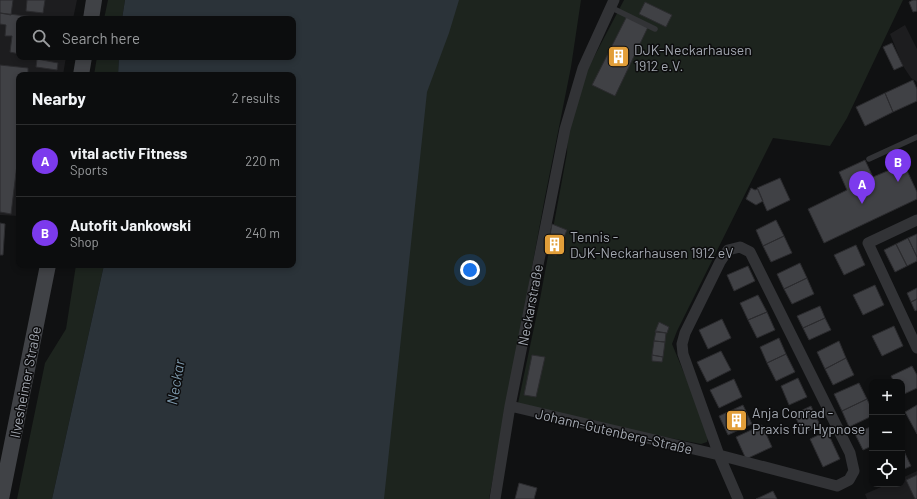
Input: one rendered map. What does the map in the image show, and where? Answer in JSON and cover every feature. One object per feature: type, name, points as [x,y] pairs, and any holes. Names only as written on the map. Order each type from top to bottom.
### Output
[{"type":"main road","points":[[91,16],[94,0]]},
{"type":"main road","points":[[82,72],[84,60]]},
{"type":"main road","name":"Ilvesheimer Straße","points":[[1,499],[47,268]]},
{"type":"street","name":"Neckarstraße","points":[[495,499],[510,406],[565,129],[583,68],[612,4]]},
{"type":"street","points":[[917,220],[868,243],[917,348]]},
{"type":"street","name":"Johann-Gutenberg-Straße","points":[[510,406],[719,455],[837,486],[849,480],[854,471],[850,453],[750,252],[740,247],[728,250],[720,262],[685,333],[682,344],[683,354],[719,455]]},
{"type":"street","points":[[719,455],[738,499]]},
{"type":"lane","points":[[612,4],[655,29]]},
{"type":"lane","points":[[869,159],[917,137]]},
{"type":"shaded area","points":[[0,0],[77,0],[74,16],[16,16],[16,60],[66,60],[64,72],[16,72],[16,216],[0,215]]},
{"type":"shaded area","points":[[108,0],[125,0],[122,16],[105,16]]},
{"type":"shaded area","points":[[231,0],[581,0],[571,67],[545,197],[489,499],[208,499],[292,268],[296,268],[296,72],[293,72],[293,60],[296,60],[296,16],[283,16]]},
{"type":"shaded area","points":[[624,0],[903,0],[847,118],[830,146],[773,138],[677,331],[672,344],[709,433],[707,442],[701,444],[517,408],[540,299],[567,153],[568,125],[584,76]]},
{"type":"shaded area","points":[[905,25],[917,49],[917,82],[911,78],[903,66],[890,34]]},
{"type":"shaded area","points":[[96,60],[119,60],[118,72],[94,72]]},
{"type":"shaded area","points":[[76,268],[103,268],[52,499],[17,499],[45,363],[66,329]]},
{"type":"shaded area","points":[[917,471],[917,499],[867,499],[865,494],[881,487],[905,487],[905,477]]},
{"type":"water","name":"Neckar","points":[[125,0],[459,0],[449,33],[427,92],[384,499],[52,499],[103,268],[296,268],[296,72],[118,72],[119,60],[296,60],[296,16],[122,16]]},
{"type":"building","points":[[0,0],[13,0],[11,15],[0,13]]},
{"type":"building","points":[[27,0],[45,0],[43,13],[26,11]]},
{"type":"building","points":[[917,0],[917,11],[913,12],[909,2]]},
{"type":"building","points":[[645,2],[672,15],[666,27],[639,14]]},
{"type":"building","points":[[0,13],[26,16],[16,16],[16,53],[10,52],[12,36],[5,36],[6,25],[0,24]]},
{"type":"building","name":"DJK-Neckarhausen 1912 e.V.","points":[[627,16],[648,27],[615,96],[592,85]]},
{"type":"building","points":[[892,43],[903,66],[894,70],[883,47]]},
{"type":"building","points":[[37,60],[58,63],[57,70],[36,67]]},
{"type":"building","points":[[0,65],[28,68],[28,72],[16,72],[16,173],[11,214],[0,212]]},
{"type":"building","points":[[913,80],[917,89],[917,101],[893,112],[885,93]]},
{"type":"building","points":[[885,93],[893,112],[865,126],[856,107]]},
{"type":"building","points":[[865,160],[873,177],[904,164],[917,192],[917,199],[824,243],[808,209],[847,190],[839,172]]},
{"type":"building","points":[[780,178],[790,200],[767,211],[757,188]]},
{"type":"building","points":[[751,188],[755,190],[758,189],[763,201],[756,205],[746,199]]},
{"type":"building","points":[[776,220],[784,236],[763,246],[756,230]]},
{"type":"building","points":[[0,223],[5,224],[3,255],[0,255]]},
{"type":"building","name":"Tennis - DJK-Neckarhausen 1912 eV","points":[[552,224],[567,230],[556,256],[547,253]]},
{"type":"building","points":[[917,234],[917,257],[908,238]]},
{"type":"building","points":[[784,236],[792,253],[771,262],[763,246]]},
{"type":"building","points":[[908,238],[917,257],[917,261],[907,266],[896,244]]},
{"type":"building","points":[[896,244],[907,266],[895,272],[884,250]]},
{"type":"building","points":[[856,245],[865,265],[844,275],[834,255]]},
{"type":"building","points":[[800,263],[807,278],[784,289],[777,274]]},
{"type":"building","points":[[748,266],[755,281],[734,291],[727,275]]},
{"type":"building","points":[[807,278],[814,294],[792,304],[784,289]]},
{"type":"building","points":[[875,285],[884,305],[863,315],[853,295]]},
{"type":"building","points":[[917,288],[917,299],[911,302],[907,293]]},
{"type":"building","points":[[758,295],[767,312],[748,320],[740,303]]},
{"type":"building","points":[[917,299],[917,310],[915,311],[911,302]]},
{"type":"building","points":[[820,306],[825,318],[803,328],[797,316]]},
{"type":"building","points":[[767,312],[775,330],[757,338],[748,320]]},
{"type":"building","points":[[825,318],[831,330],[809,340],[803,328]]},
{"type":"building","points":[[722,319],[731,338],[708,349],[699,330]]},
{"type":"building","points":[[659,322],[669,327],[667,333],[655,332]]},
{"type":"building","points":[[894,326],[903,346],[882,356],[872,336]]},
{"type":"building","points":[[656,331],[666,333],[665,342],[654,341]]},
{"type":"building","points":[[779,338],[786,354],[767,363],[760,347]]},
{"type":"building","points":[[654,341],[665,342],[663,357],[652,355]]},
{"type":"building","points":[[839,341],[846,358],[825,369],[817,352]]},
{"type":"building","points":[[721,351],[731,370],[707,382],[697,362]]},
{"type":"building","points":[[786,354],[795,372],[776,381],[767,363]]},
{"type":"building","points":[[532,355],[545,357],[536,397],[524,395]]},
{"type":"building","points":[[652,355],[663,357],[662,362],[652,361]]},
{"type":"building","points":[[846,358],[854,375],[833,385],[825,369]]},
{"type":"building","points":[[912,366],[917,375],[917,388],[905,394],[905,379],[892,379],[891,376]]},
{"type":"building","points":[[798,378],[807,397],[789,405],[781,386]]},
{"type":"building","points":[[734,379],[742,397],[719,408],[710,390]]},
{"type":"building","points":[[859,383],[867,399],[842,411],[834,394]]},
{"type":"building","points":[[867,399],[869,403],[869,417],[849,427],[842,411]]},
{"type":"building","name":"Anja Conrad - Praxis für Hypnose","points":[[743,405],[752,424],[728,435],[719,416]]},
{"type":"building","points":[[917,405],[917,434],[905,412]]},
{"type":"building","points":[[811,406],[820,425],[803,433],[794,414]]},
{"type":"building","points":[[762,425],[772,447],[746,459],[736,437]]},
{"type":"building","points":[[869,427],[869,447],[863,450],[855,434]]},
{"type":"building","points":[[827,431],[840,459],[823,467],[810,439]]},
{"type":"building","points":[[905,453],[911,466],[905,469]]},
{"type":"building","points":[[917,475],[917,499],[915,499],[906,480]]},
{"type":"building","points":[[519,483],[537,488],[534,499],[515,499]]},
{"type":"building","points":[[773,491],[777,499],[756,499]]},
{"type":"place","name":"DJK-Neckarhausen 1912 e.V.","points":[[619,57]]},
{"type":"place","name":"Autofit Jankowski","points":[[898,182]]},
{"type":"place","name":"vital activ Fitness","points":[[862,204]]},
{"type":"place","name":"Tennis - DJK-Neckarhausen 1912 eV","points":[[555,244]]},
{"type":"place","name":"Anja Conrad - Praxis für Hypnose","points":[[736,420]]}]
